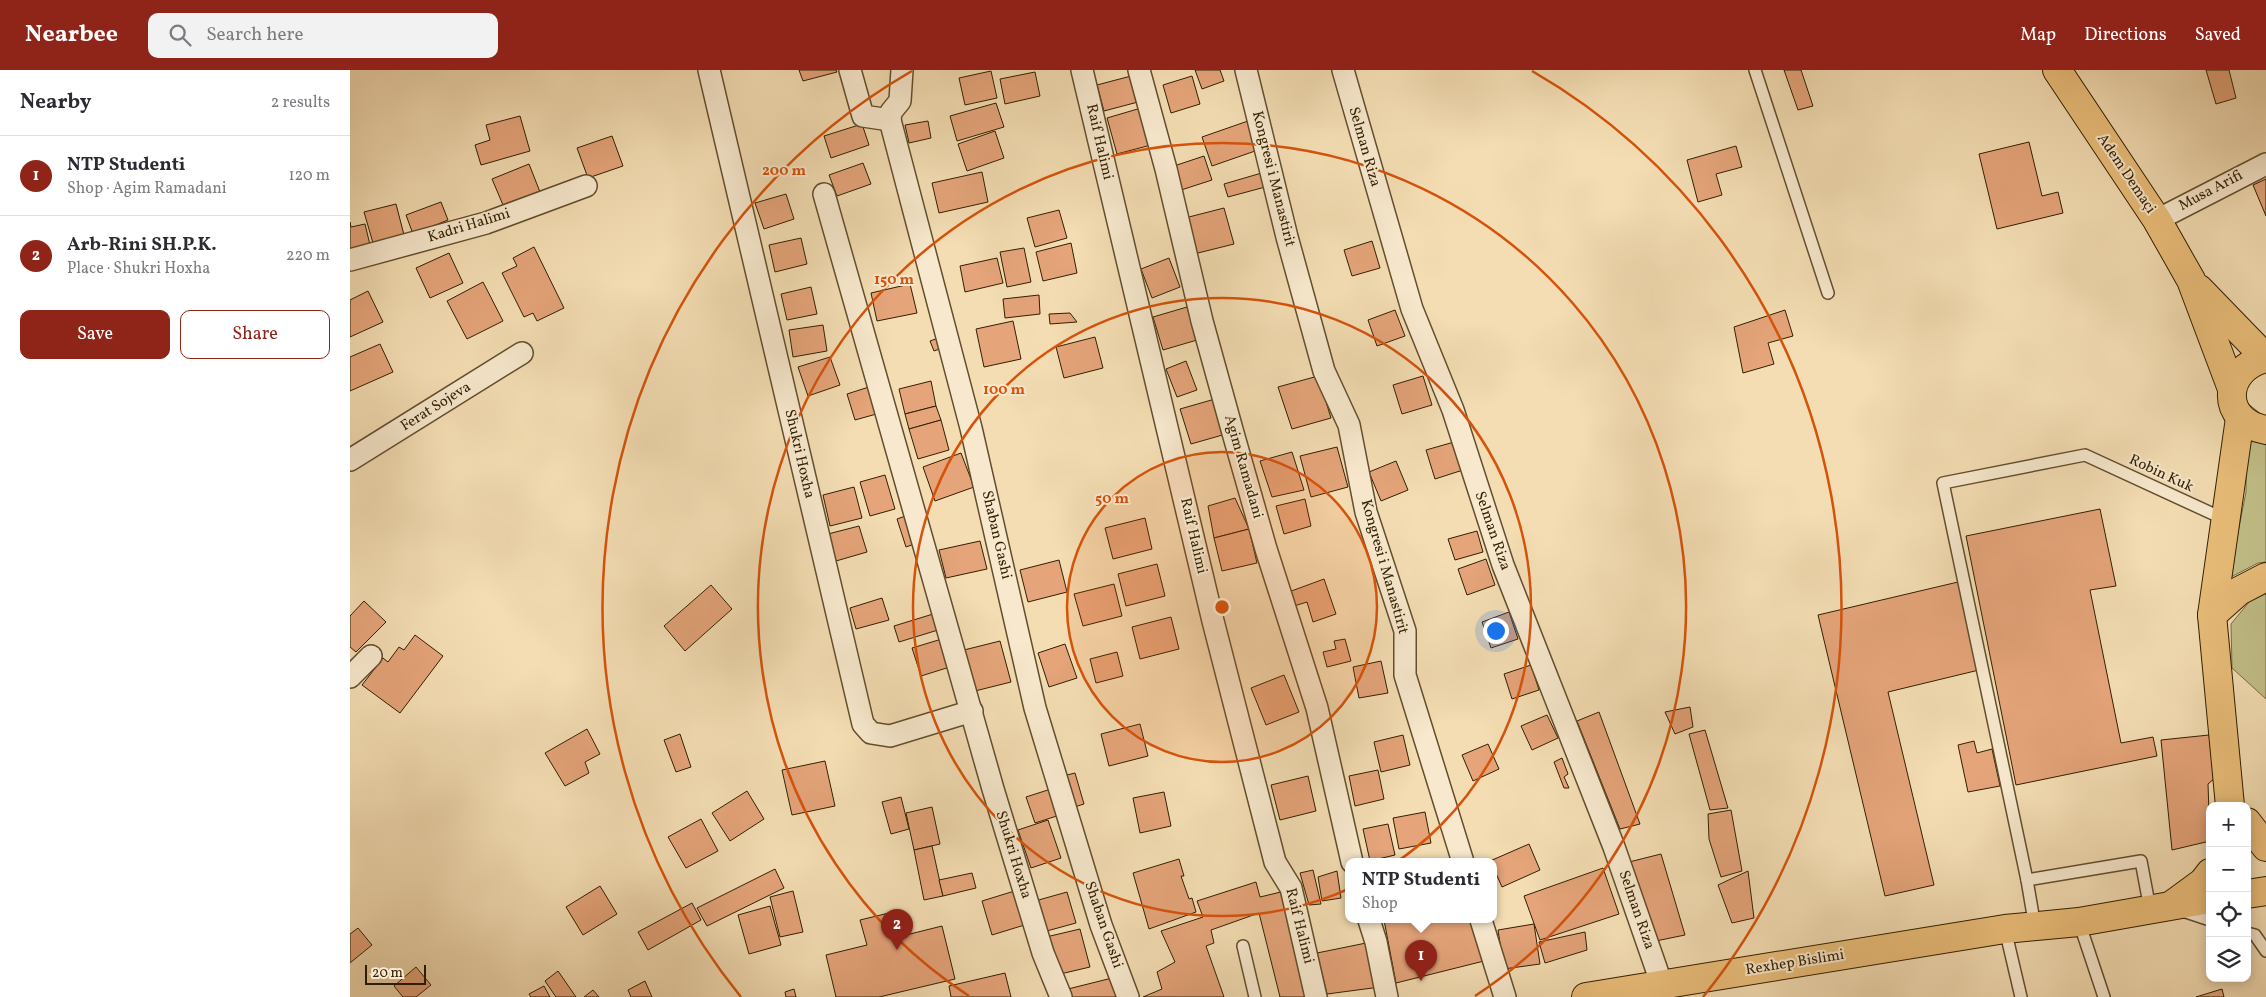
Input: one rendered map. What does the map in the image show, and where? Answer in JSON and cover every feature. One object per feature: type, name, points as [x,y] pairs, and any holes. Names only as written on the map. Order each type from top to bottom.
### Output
[{"type":"main road","name":"Adem Demaçi","points":[[2057,70],[2157,220],[2191,280],[2232,389],[2233,405],[2240,418]]},
{"type":"main road","name":"Adem Demaçi","points":[[2191,280],[2266,358]]},
{"type":"main road","points":[[2232,389],[2238,374],[2250,363],[2266,358]]},
{"type":"main road","points":[[2232,802],[2212,615],[2224,519],[2240,418],[2255,428],[2266,430]]},
{"type":"main road","points":[[2212,615],[2239,591],[2266,577]]},
{"type":"main road","points":[[2251,827],[2266,847]]},
{"type":"main road","points":[[2160,908],[2203,882],[2206,878]]},
{"type":"main road","points":[[2251,893],[2266,891]]},
{"type":"main road","name":"Rexhep Bislimi","points":[[1586,997],[2005,929],[2078,922],[2206,900]]},
{"type":"street","name":"Shukri Hoxha","points":[[709,70],[863,724],[871,733],[890,736],[972,711]]},
{"type":"street","points":[[850,70],[863,116],[890,120],[891,112],[900,101],[902,70]]},
{"type":"street","name":"Raif Halimi","points":[[1082,70],[1216,631],[1275,862],[1291,888],[1316,997]]},
{"type":"street","name":"Agim Ramadani","points":[[1140,70],[1230,424],[1266,549],[1317,708],[1351,858]]},
{"type":"street","name":"Kongresi i Manastirit","points":[[1246,70],[1287,237],[1324,371],[1349,425],[1366,512],[1405,631],[1405,675],[1462,858]]},
{"type":"street","name":"Selman Riza","points":[[1343,70],[1412,310],[1453,410],[1503,565],[1614,847],[1662,985]]},
{"type":"street","name":"Shaban Gashi","points":[[890,120],[971,428],[1035,708],[1101,925],[1128,997]]},
{"type":"street","name":"Musa Arifi","points":[[2157,220],[2266,164]]},
{"type":"street","name":"Kadri Halimi","points":[[350,260],[486,223],[586,186]]},
{"type":"street","name":"Shukri Hoxha","points":[[824,194],[1043,953],[1061,997]]},
{"type":"street","name":"Ferat Sojeva","points":[[350,460],[522,353]]},
{"type":"street","points":[[350,677],[371,656]]},
{"type":"street","points":[[1370,923],[1376,942],[1387,997]]},
{"type":"street","points":[[1482,923],[1505,997]]},
{"type":"lane","points":[[1755,70],[1828,293]]},
{"type":"lane","name":"Robin Kuk","points":[[2027,880],[1943,483],[2085,455],[2224,519]]},
{"type":"lane","points":[[2036,927],[2027,880],[2141,861],[2160,908],[2206,919]]},
{"type":"lane","points":[[2078,922],[2104,997]]},
{"type":"lane","points":[[2005,929],[2021,997]]},
{"type":"lane","points":[[2251,934],[2254,935],[2266,951]]},
{"type":"lane","points":[[1243,946],[1255,997]]},
{"type":"shaded area","points":[[2247,403],[2266,418],[2266,562],[2258,563],[2229,578],[2246,492]]},
{"type":"shaded area","points":[[2266,593],[2266,699],[2232,668],[2231,624],[2254,596]]},
{"type":"building","points":[[799,70],[836,70],[837,72],[803,81]]},
{"type":"building","points":[[1195,70],[1220,70],[1224,81],[1202,89]]},
{"type":"building","points":[[1784,70],[1801,70],[1813,106],[1798,110]]},
{"type":"building","points":[[2206,70],[2229,70],[2236,98],[2216,104]]},
{"type":"building","points":[[991,71],[997,98],[965,105],[959,78]]},
{"type":"building","points":[[1035,72],[1040,96],[1005,104],[1000,79]]},
{"type":"building","points":[[1131,76],[1138,102],[1104,111],[1097,85]]},
{"type":"building","points":[[1192,76],[1200,104],[1171,113],[1163,85]]},
{"type":"building","points":[[996,103],[1004,127],[957,141],[950,116]]},
{"type":"building","points":[[1141,108],[1151,145],[1117,154],[1107,118]]},
{"type":"building","points":[[520,116],[530,151],[481,165],[475,145],[490,140],[486,125]]},
{"type":"building","points":[[928,121],[931,138],[909,143],[905,125]]},
{"type":"building","points":[[1248,121],[1258,150],[1212,166],[1202,137]]},
{"type":"building","points":[[862,124],[869,145],[831,158],[824,136]]},
{"type":"building","points":[[995,131],[1004,158],[967,171],[958,144]]},
{"type":"building","points":[[612,136],[623,166],[588,178],[577,148]]},
{"type":"building","points":[[2029,142],[2042,196],[2058,192],[2063,213],[1997,229],[1979,154]]},
{"type":"building","points":[[1736,146],[1742,167],[1716,174],[1722,195],[1698,202],[1687,160]]},
{"type":"building","points":[[1204,156],[1212,180],[1175,192],[1168,168]]},
{"type":"building","points":[[863,163],[871,184],[837,196],[829,175]]},
{"type":"building","points":[[529,164],[542,197],[519,206],[516,200],[503,205],[492,179]]},
{"type":"building","points":[[982,172],[988,202],[939,213],[932,183]]},
{"type":"building","points":[[1265,172],[1269,186],[1228,197],[1224,184]]},
{"type":"building","points":[[2266,179],[2266,216],[2253,185]]},
{"type":"building","points":[[786,194],[794,219],[764,229],[755,203]]},
{"type":"building","points":[[441,202],[448,220],[413,234],[406,215]]},
{"type":"building","points":[[396,204],[404,235],[373,243],[364,212]]},
{"type":"building","points":[[1224,208],[1234,244],[1194,254],[1185,218]]},
{"type":"building","points":[[1059,210],[1067,238],[1035,247],[1027,218]]},
{"type":"building","points":[[350,222],[351,227],[365,224],[370,245],[350,250]]},
{"type":"building","points":[[801,238],[807,264],[775,272],[769,245]]},
{"type":"building","points":[[1372,241],[1380,268],[1352,276],[1344,250]]},
{"type":"building","points":[[1071,243],[1077,273],[1043,281],[1036,252]]},
{"type":"building","points":[[534,247],[564,308],[537,321],[533,313],[524,317],[502,273],[517,266],[513,258]]},
{"type":"building","points":[[1024,248],[1031,282],[1007,287],[1000,252]]},
{"type":"building","points":[[449,253],[463,283],[430,298],[416,268]]},
{"type":"building","points":[[997,258],[1003,283],[965,292],[960,266]]},
{"type":"building","points":[[1169,258],[1180,287],[1152,298],[1141,269]]},
{"type":"building","points":[[483,282],[503,321],[467,339],[447,301]]},
{"type":"building","points":[[910,284],[917,313],[877,321],[871,293]]},
{"type":"building","points":[[811,287],[817,314],[787,320],[781,294]]},
{"type":"building","points":[[368,291],[383,322],[350,337],[350,300]]},
{"type":"building","points":[[1039,295],[1040,314],[1005,318],[1003,299]]},
{"type":"building","points":[[1187,307],[1197,340],[1163,350],[1153,317]]},
{"type":"building","points":[[1395,310],[1405,336],[1377,346],[1368,320]]},
{"type":"building","points":[[1785,310],[1793,336],[1768,343],[1774,364],[1743,373],[1734,327]]},
{"type":"building","points":[[1070,313],[1077,322],[1050,324],[1049,314]]},
{"type":"building","points":[[1013,321],[1021,359],[984,367],[976,329]]},
{"type":"building","points":[[823,325],[827,351],[793,357],[789,330]]},
{"type":"building","points":[[941,337],[945,347],[934,351],[930,341]]},
{"type":"building","points":[[1095,337],[1103,368],[1064,378],[1056,347]]},
{"type":"building","points":[[380,344],[393,372],[350,391],[350,357]]},
{"type":"building","points":[[830,357],[840,385],[808,396],[798,367]]},
{"type":"building","points":[[1186,361],[1197,390],[1177,397],[1166,369]]},
{"type":"building","points":[[1318,376],[1331,418],[1292,429],[1278,387]]},
{"type":"building","points":[[1423,376],[1432,405],[1402,414],[1393,385]]},
{"type":"building","points":[[931,381],[936,406],[905,414],[899,389]]},
{"type":"building","points":[[872,386],[880,413],[855,420],[847,394]]},
{"type":"building","points":[[1215,399],[1226,434],[1191,444],[1180,409]]},
{"type":"building","points":[[936,406],[941,420],[909,429],[905,414]]},
{"type":"building","points":[[941,420],[949,450],[918,459],[909,429]]},
{"type":"building","points":[[1454,442],[1463,470],[1435,479],[1426,450]]},
{"type":"building","points":[[1337,447],[1348,487],[1311,497],[1300,456]]},
{"type":"building","points":[[1292,452],[1304,490],[1272,497],[1260,461]]},
{"type":"building","points":[[961,453],[974,487],[935,501],[923,467]]},
{"type":"building","points":[[1396,461],[1408,490],[1381,501],[1369,472]]},
{"type":"building","points":[[885,475],[895,509],[870,516],[860,482]]},
{"type":"building","points":[[854,487],[862,518],[830,526],[823,495]]},
{"type":"building","points":[[1235,498],[1249,529],[1214,538],[1208,506]]},
{"type":"building","points":[[1305,499],[1311,526],[1284,534],[1276,506]]},
{"type":"building","points":[[2100,509],[2116,586],[2090,590],[2121,743],[2153,737],[2157,756],[2016,785],[1966,536]]},
{"type":"building","points":[[911,514],[920,542],[906,547],[897,519]]},
{"type":"building","points":[[1145,518],[1152,549],[1113,559],[1105,528]]},
{"type":"building","points":[[859,526],[867,552],[836,561],[828,534]]},
{"type":"building","points":[[1249,529],[1257,563],[1222,571],[1214,538]]},
{"type":"building","points":[[1477,531],[1483,552],[1455,560],[1448,539]]},
{"type":"building","points":[[980,541],[987,569],[946,578],[939,550]]},
{"type":"building","points":[[1486,559],[1495,585],[1467,595],[1458,569]]},
{"type":"building","points":[[1059,560],[1067,592],[1028,602],[1020,570]]},
{"type":"building","points":[[1157,564],[1165,596],[1126,606],[1118,574]]},
{"type":"building","points":[[1324,579],[1336,614],[1313,622],[1307,602],[1291,607],[1286,593]]},
{"type":"building","points":[[1958,582],[1979,670],[1888,692],[1934,885],[1885,896],[1818,615]]},
{"type":"building","points":[[1114,584],[1122,616],[1083,626],[1074,594]]},
{"type":"building","points":[[711,585],[732,609],[685,651],[664,626]]},
{"type":"building","points":[[882,598],[889,620],[856,629],[850,608]]},
{"type":"building","points":[[364,601],[386,622],[356,652],[350,647],[350,616]]},
{"type":"building","points":[[1509,612],[1518,639],[1491,648],[1482,622]]},
{"type":"building","points":[[933,614],[938,630],[899,642],[894,626]]},
{"type":"building","points":[[1171,617],[1179,649],[1140,659],[1132,627]]},
{"type":"building","points":[[415,635],[443,656],[400,713],[362,685],[383,658],[388,662],[399,647],[404,650]]},
{"type":"building","points":[[945,638],[953,666],[921,676],[912,648]]},
{"type":"building","points":[[1345,639],[1351,661],[1327,667],[1323,652],[1336,649],[1334,641]]},
{"type":"building","points":[[1000,641],[1011,682],[975,691],[964,650]]},
{"type":"building","points":[[1065,644],[1077,678],[1049,687],[1038,653]]},
{"type":"building","points":[[1117,652],[1123,676],[1096,683],[1090,659]]},
{"type":"building","points":[[1381,661],[1388,693],[1359,698],[1353,667]]},
{"type":"building","points":[[1531,665],[1539,690],[1512,699],[1504,674]]},
{"type":"building","points":[[1284,675],[1299,712],[1266,725],[1251,688]]},
{"type":"building","points":[[1690,707],[1693,727],[1675,734],[1665,712]]},
{"type":"building","points":[[1599,712],[1640,824],[1620,829],[1577,721]]},
{"type":"building","points":[[1547,715],[1558,738],[1532,750],[1521,726]]},
{"type":"building","points":[[1140,724],[1148,756],[1109,766],[1101,734]]},
{"type":"building","points":[[587,729],[600,754],[585,762],[589,773],[565,786],[545,753]]},
{"type":"building","points":[[1705,730],[1728,808],[1710,810],[1689,734]]},
{"type":"building","points":[[680,734],[691,767],[676,772],[664,740]]},
{"type":"building","points":[[1403,735],[1410,765],[1381,772],[1374,742]]},
{"type":"building","points":[[2209,735],[2215,778],[2208,784],[2206,842],[2172,850],[2161,740]]},
{"type":"building","points":[[1974,741],[1977,753],[1992,749],[2000,786],[1968,792],[1958,745]]},
{"type":"building","points":[[1488,744],[1499,769],[1473,781],[1462,755]]},
{"type":"building","points":[[1562,758],[1568,774],[1564,777],[1569,788],[1564,788],[1554,762]]},
{"type":"building","points":[[825,761],[835,806],[792,815],[782,770]]},
{"type":"building","points":[[1378,770],[1384,799],[1355,806],[1349,776]]},
{"type":"building","points":[[1075,773],[1084,804],[1068,809],[1059,777]]},
{"type":"building","points":[[1308,776],[1316,811],[1280,820],[1271,785]]},
{"type":"building","points":[[1054,788],[1063,814],[1035,823],[1026,797]]},
{"type":"building","points":[[747,791],[764,819],[730,841],[712,813]]},
{"type":"building","points":[[1164,792],[1171,826],[1140,833],[1133,798]]},
{"type":"building","points":[[901,797],[909,829],[891,834],[882,802]]},
{"type":"building","points":[[932,807],[940,844],[914,850],[906,813]]},
{"type":"building","points":[[1731,810],[1742,871],[1721,877],[1709,839],[1708,814]]},
{"type":"building","points":[[1425,812],[1431,843],[1399,849],[1393,818]]},
{"type":"building","points":[[701,819],[718,851],[686,868],[668,837]]},
{"type":"building","points":[[1048,820],[1061,858],[1031,868],[1018,830]]},
{"type":"building","points":[[1388,824],[1395,855],[1382,858],[1369,858],[1363,829]]},
{"type":"building","points":[[1529,844],[1540,870],[1502,887],[1497,876],[1497,858]]},
{"type":"building","points":[[932,846],[943,896],[924,900],[914,850]]},
{"type":"building","points":[[1661,854],[1685,935],[1651,942],[1625,863]]},
{"type":"building","points":[[1179,859],[1184,876],[1181,876],[1189,899],[1192,898],[1196,912],[1149,929],[1133,873]]},
{"type":"building","points":[[1603,868],[1619,914],[1540,940],[1524,896]]},
{"type":"building","points":[[775,869],[784,888],[707,926],[697,908]]},
{"type":"building","points":[[1313,870],[1321,904],[1309,905],[1300,873]]},
{"type":"building","points":[[1337,871],[1341,898],[1322,901],[1318,877]]},
{"type":"building","points":[[1748,871],[1754,918],[1732,923],[1718,885]]},
{"type":"building","points":[[972,873],[976,888],[943,896],[939,880]]},
{"type":"building","points":[[1256,882],[1260,897],[1285,891],[1311,997],[1280,997],[1259,913],[1211,930],[1214,943],[1206,946],[1224,997],[1143,997],[1162,989],[1157,972],[1175,962],[1161,931],[1203,917],[1197,901]]},
{"type":"building","points":[[600,886],[617,914],[583,935],[566,907]]},
{"type":"building","points":[[1021,889],[1031,923],[992,935],[982,901]]},
{"type":"building","points":[[793,891],[803,932],[780,937],[770,897]]},
{"type":"building","points":[[1067,892],[1076,923],[1043,932],[1035,901]]},
{"type":"building","points":[[692,903],[701,920],[648,950],[638,932]]},
{"type":"building","points":[[770,906],[781,945],[749,954],[738,915]]},
{"type":"building","points":[[893,912],[898,937],[942,926],[955,979],[879,997],[836,997],[826,955],[867,945],[860,920]]},
{"type":"building","points":[[1385,923],[1479,923],[1488,960],[1396,983]]},
{"type":"building","points":[[1534,924],[1540,964],[1504,969],[1498,930]]},
{"type":"building","points":[[358,928],[372,945],[350,963],[350,934]]},
{"type":"building","points":[[1080,929],[1090,967],[1056,975],[1046,937]]},
{"type":"building","points":[[1585,932],[1587,950],[1545,963],[1539,942]]},
{"type":"building","points":[[1371,942],[1380,987],[1327,994],[1317,953]]},
{"type":"building","points":[[416,967],[431,985],[416,997],[403,997],[394,986]]},
{"type":"building","points":[[558,971],[576,997],[556,997],[545,981]]},
{"type":"building","points":[[1005,973],[1011,997],[951,997],[949,986]]},
{"type":"building","points":[[1120,976],[1125,997],[1066,997],[1064,990]]},
{"type":"building","points":[[645,981],[652,997],[631,997],[628,990]]},
{"type":"building","points":[[544,986],[550,997],[531,997],[529,994]]},
{"type":"building","points":[[794,989],[796,997],[786,997],[785,992]]},
{"type":"building","points":[[2222,989],[2224,997],[2196,997]]},
{"type":"building","points":[[593,990],[599,997],[584,997]]},
{"type":"place","name":"Arb-Rini SH.P.K.","points":[[897,950]]},
{"type":"place","name":"NTP Studenti","points":[[1421,981]]}]
